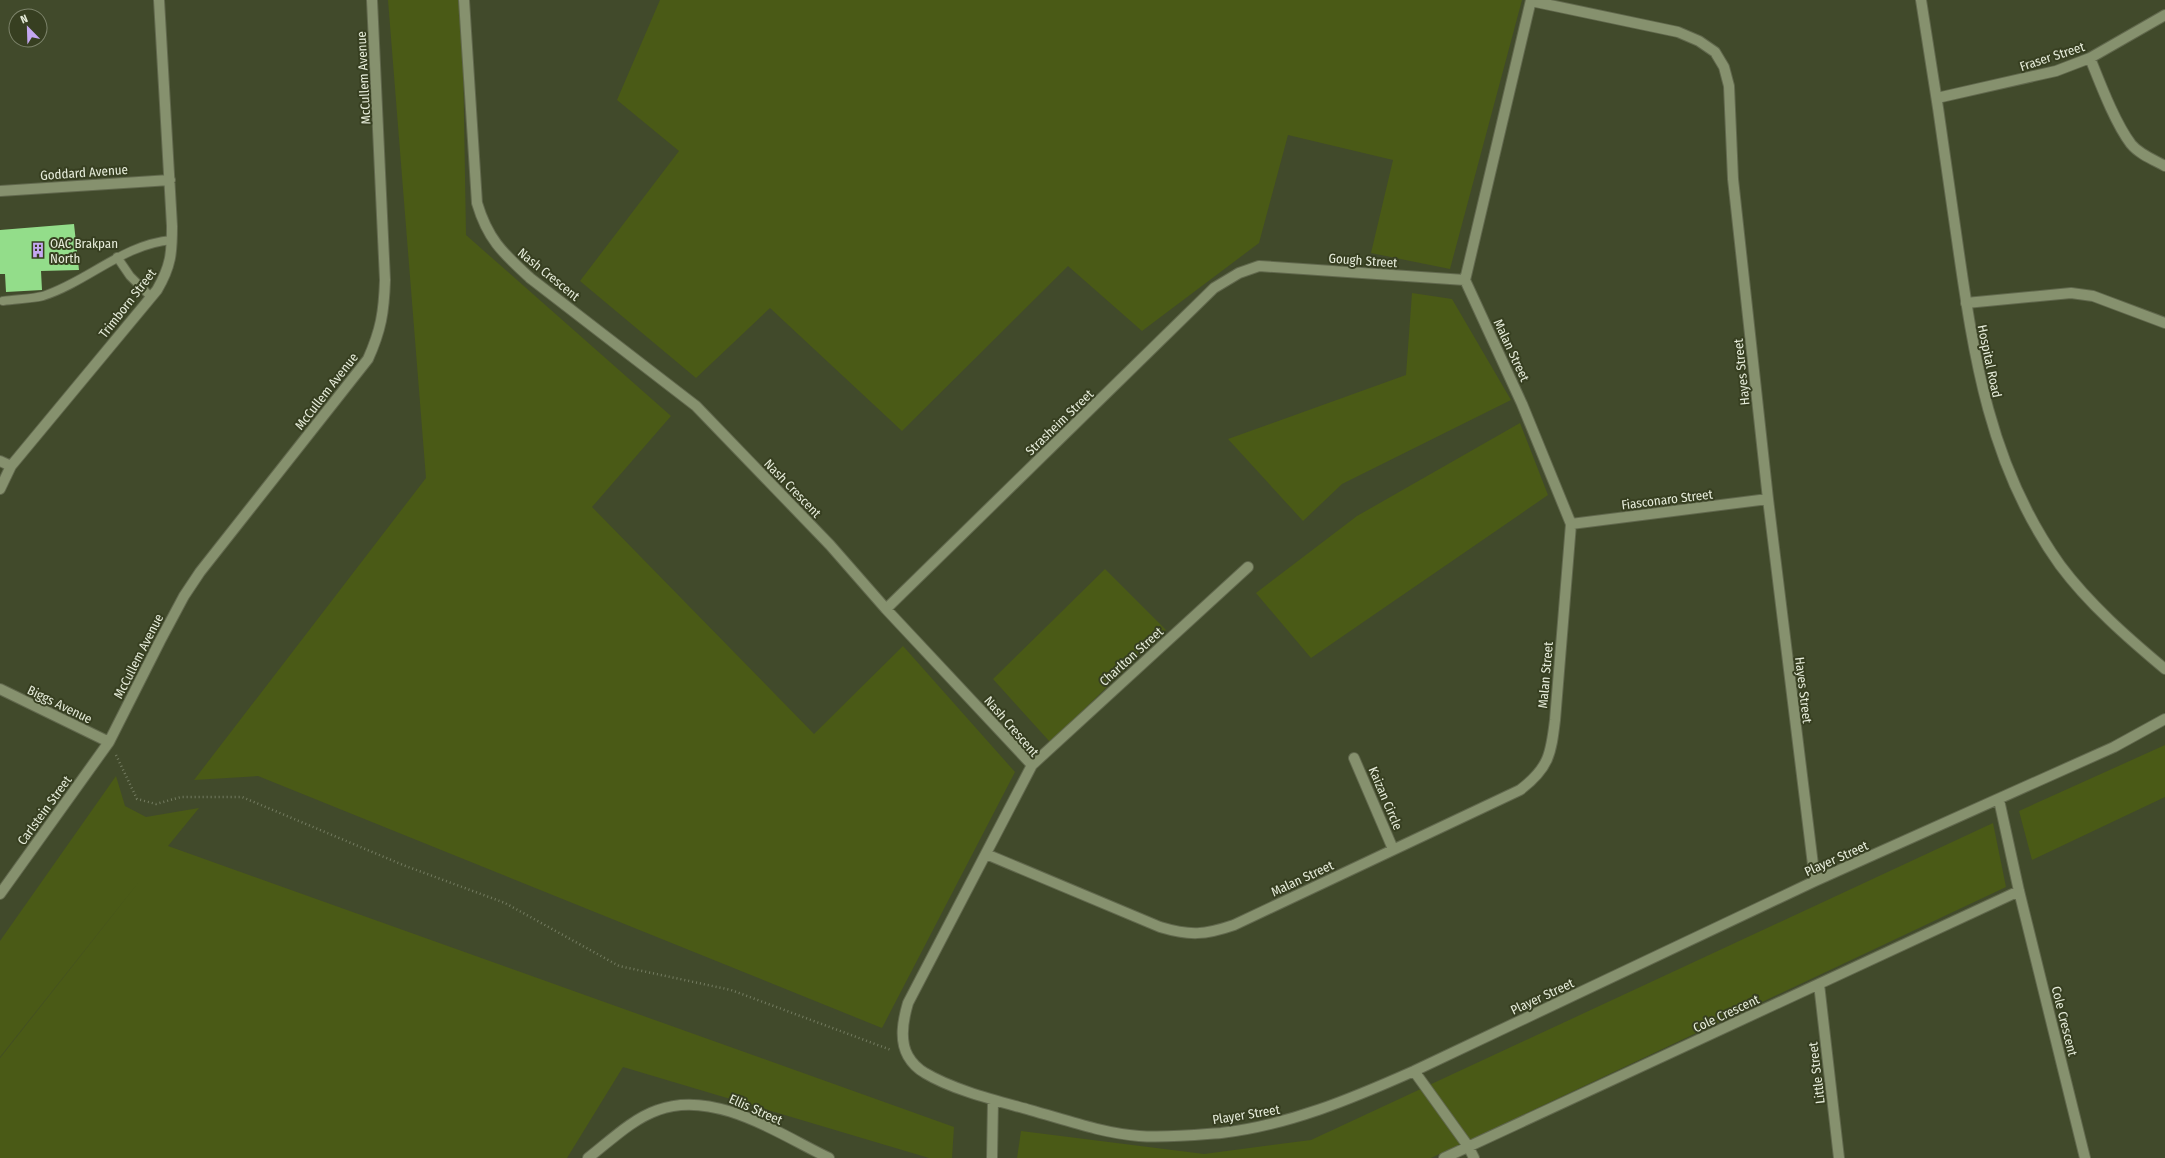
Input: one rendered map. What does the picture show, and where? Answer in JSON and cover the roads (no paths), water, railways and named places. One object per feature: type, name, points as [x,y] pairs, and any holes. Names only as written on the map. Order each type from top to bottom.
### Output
[{"type":"street","name":"Trimborn Street","points":[[0,489],[11,466],[151,297],[168,272],[172,256],[172,240],[170,180],[159,0]]},
{"type":"street","name":"McCullem Avenue","points":[[109,742],[184,596],[222,544],[368,359],[378,336],[384,312],[386,280],[372,0]]},
{"type":"street","name":"Nash Crescent","points":[[464,0],[477,203],[483,224],[491,238],[506,256],[530,278],[696,406],[830,545],[886,609],[1032,765],[908,1003],[902,1029],[904,1046],[908,1056]]},
{"type":"street","points":[[1465,280],[1531,0]]},
{"type":"street","name":"Hayes Street","points":[[1531,0],[1678,32],[1700,41],[1715,52],[1724,67],[1729,86],[1733,179],[1768,499],[1815,881]]},
{"type":"street","name":"Hospital Road","points":[[1921,0],[1937,98],[1973,348],[1987,409],[2002,454],[2039,531],[2061,566],[2094,604],[2165,669]]},
{"type":"street","name":"Fraser Street","points":[[1937,98],[2056,71],[2090,58],[2165,15]]},
{"type":"street","points":[[2090,58],[2108,101],[2132,145],[2149,158],[2165,166]]},
{"type":"street","name":"Goddard Avenue","points":[[0,191],[170,180]]},
{"type":"street","name":"Strasheim Street","points":[[886,609],[1214,288],[1239,273],[1259,266]]},
{"type":"street","name":"Gough Street","points":[[1259,266],[1465,280]]},
{"type":"street","name":"Malan Street","points":[[986,854],[1160,927],[1181,933],[1198,934],[1234,925],[1520,790],[1534,779],[1546,764],[1552,744],[1571,524],[1522,404],[1465,280]]},
{"type":"street","points":[[1966,303],[2071,293],[2093,296],[2165,323]]},
{"type":"street","points":[[0,461],[11,466]]},
{"type":"street","name":"Fiasconaro Street","points":[[1571,524],[1768,499]]},
{"type":"street","name":"Charlton Street","points":[[1032,765],[1248,567]]},
{"type":"street","name":"Biggs Avenue","points":[[0,689],[109,742]]},
{"type":"street","name":"Player Street","points":[[908,1056],[915,1066],[932,1076],[993,1100],[1094,1128],[1140,1136],[1214,1133],[1290,1120],[1350,1100],[1414,1072],[1815,881],[1999,800],[2114,747],[2165,718]]},
{"type":"street","name":"Carlstein Street","points":[[0,894],[109,742]]},
{"type":"street","name":"Kaizan Circle","points":[[1354,758],[1393,849]]},
{"type":"street","name":"Cole Crescent","points":[[1999,800],[2019,891],[2085,1158]]},
{"type":"street","name":"Cole Crescent","points":[[1444,1158],[2019,891]]},
{"type":"street","name":"Little Street","points":[[1818,984],[1839,1158]]},
{"type":"street","points":[[1414,1072],[1468,1146],[1474,1158]]},
{"type":"street","points":[[992,1158],[993,1100]]},
{"type":"street","name":"Ellis Street","points":[[588,1158],[631,1124],[658,1110],[692,1103],[715,1106],[738,1114],[829,1158]]},
{"type":"lane","points":[[4,301],[42,296],[80,279],[117,257],[141,246],[158,241],[172,240]]},
{"type":"lane","points":[[117,257],[130,276],[151,297]]},
{"type":"place","name":"OAC Brakpan North","points":[[38,250]]}]
